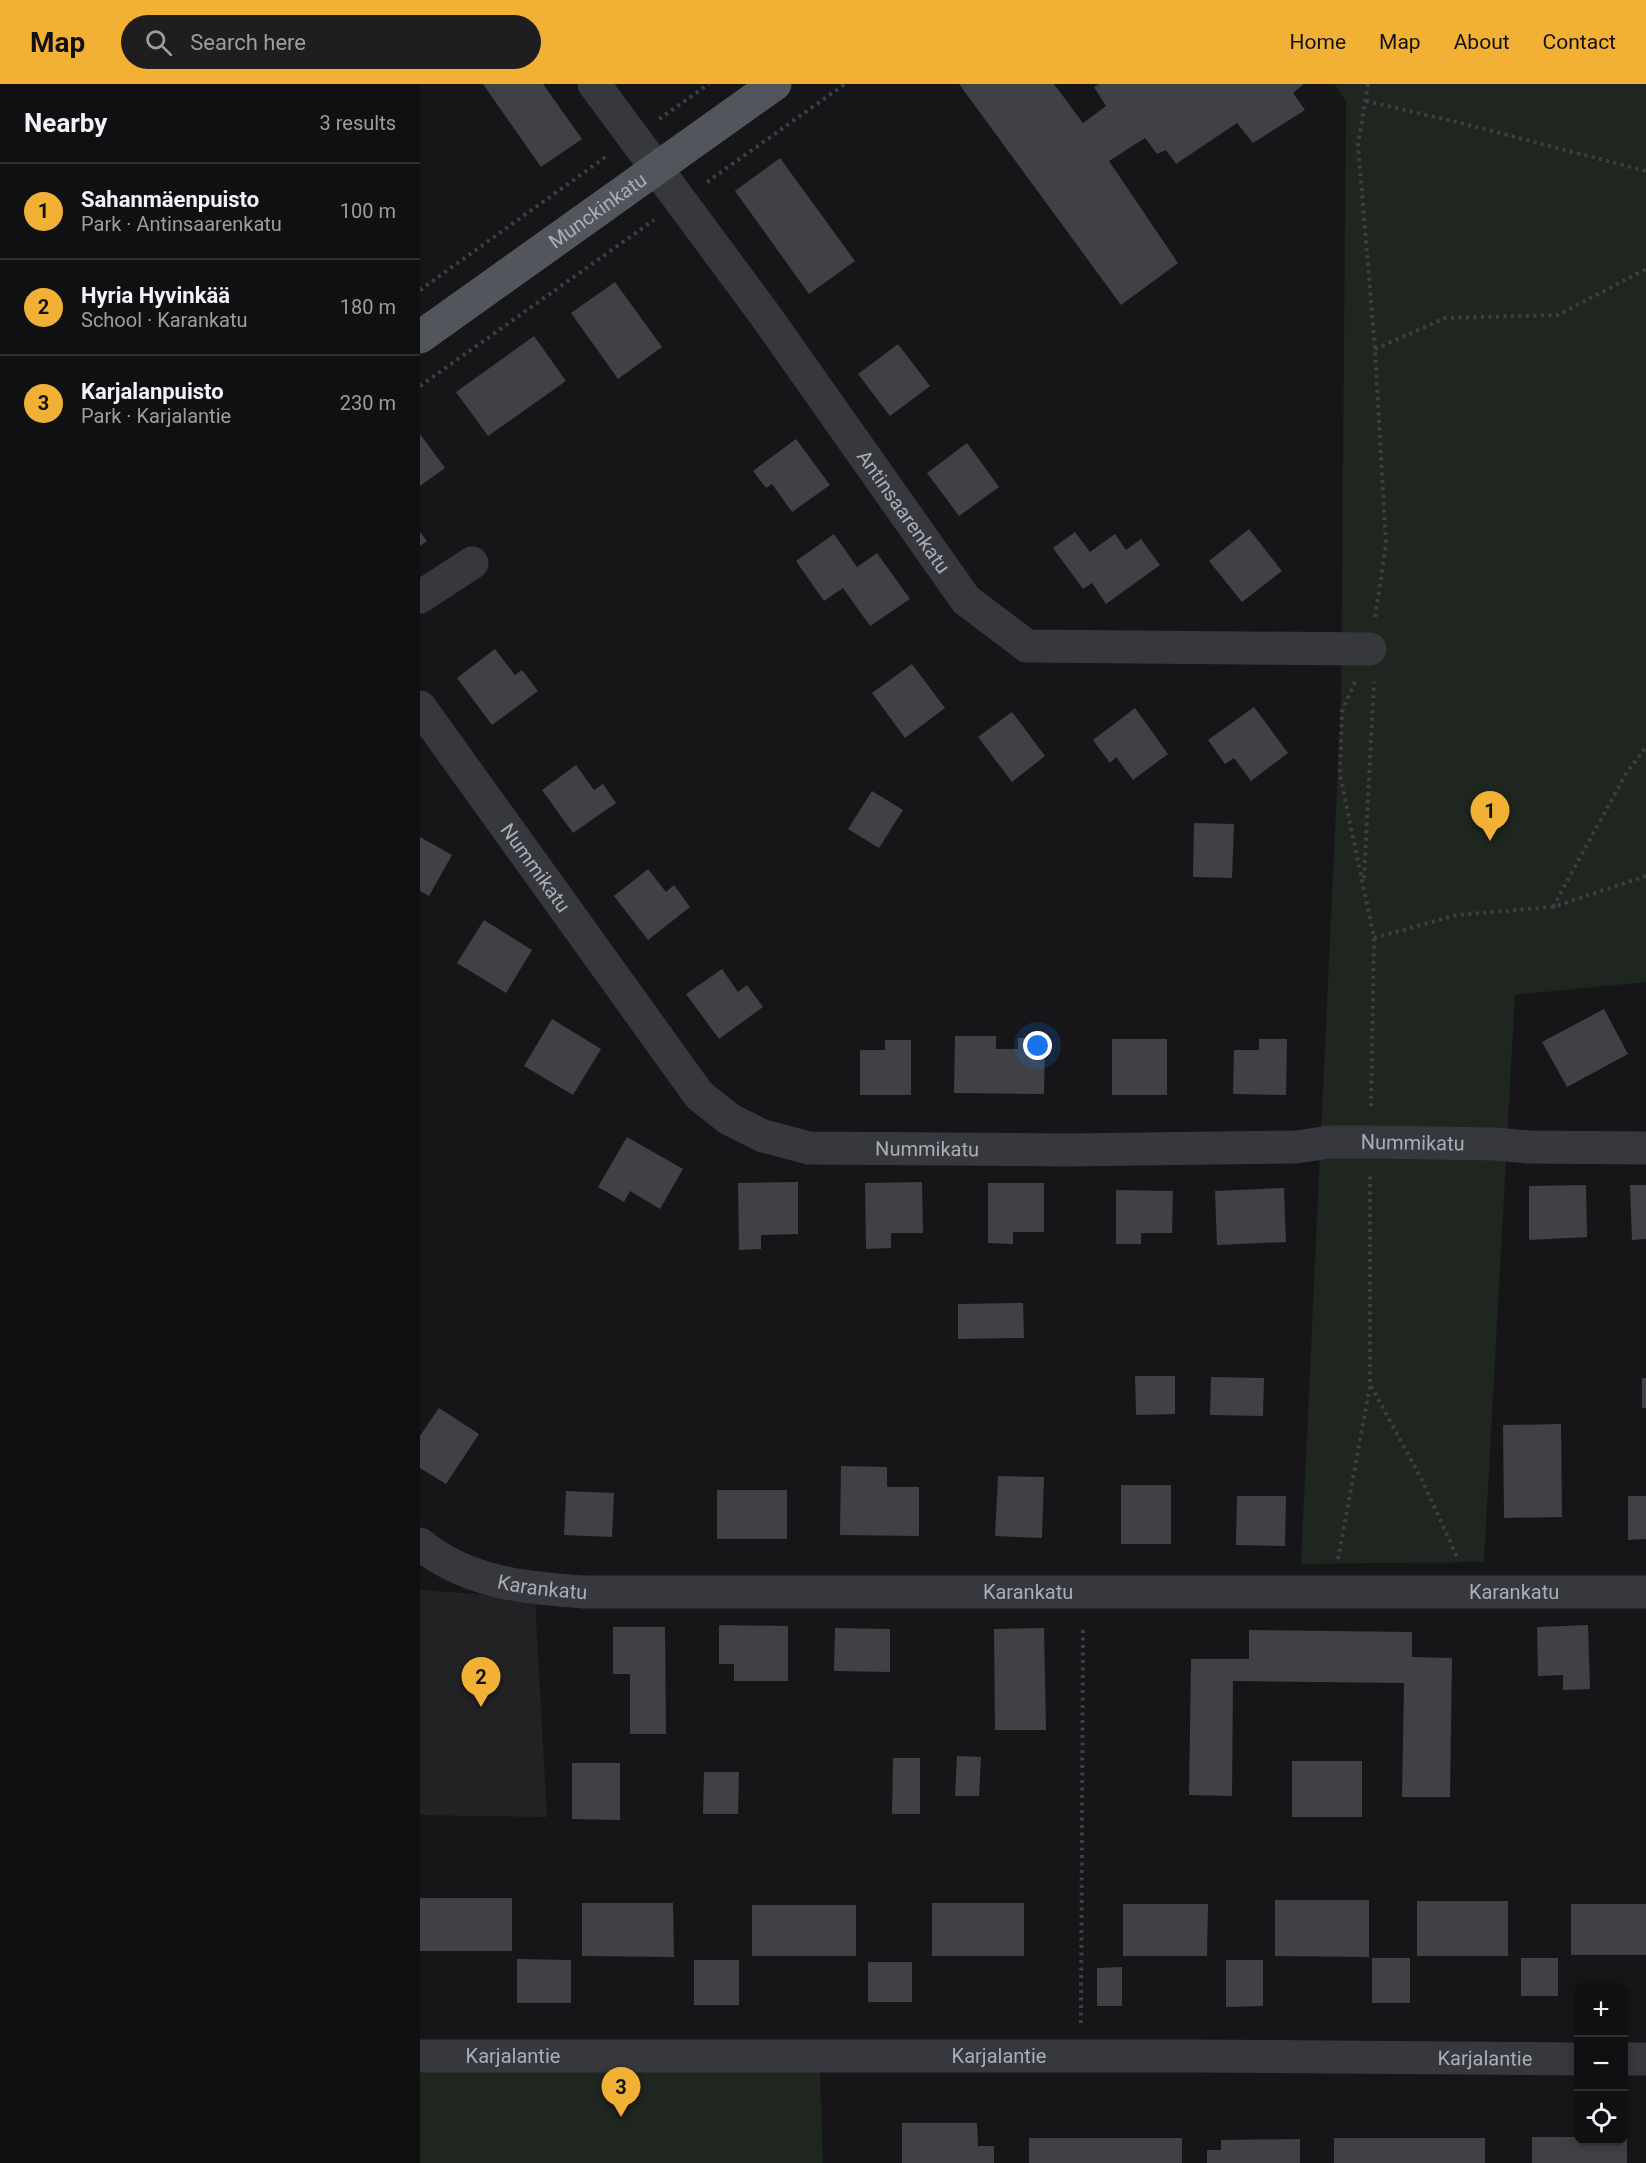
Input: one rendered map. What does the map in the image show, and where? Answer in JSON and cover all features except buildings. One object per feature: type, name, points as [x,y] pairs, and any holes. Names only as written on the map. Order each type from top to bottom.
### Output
[{"type":"main road","name":"Munckinkatu","points":[[420,337],[775,84]]},
{"type":"street","name":"Antinsaarenkatu","points":[[594,84],[765,315],[966,600],[1027,646],[1370,649]]},
{"type":"street","points":[[420,597],[472,563]]},
{"type":"street","name":"Nummikatu","points":[[420,707],[699,1095],[729,1119],[763,1136],[809,1148],[1080,1150],[1296,1147],[1330,1142],[1646,1148]]},
{"type":"street","name":"Karankatu","points":[[420,1544],[460,1570],[490,1580],[536,1589],[584,1592],[1646,1592]]},
{"type":"street","name":"Karjalantie","points":[[420,2056],[1208,2056],[1574,2059]]},
{"type":"street","points":[[1628,2059],[1646,2059]]},
{"type":"path","points":[[420,290],[709,84]]},
{"type":"path","points":[[420,386],[845,84]]},
{"type":"path","points":[[1331,1592],[1370,1386],[1374,938],[1340,775],[1342,711],[1370,649],[1386,545],[1376,348],[1358,145],[1368,84]]},
{"type":"path","points":[[1366,101],[1646,171]]},
{"type":"path","points":[[1376,348],[1444,318],[1558,315],[1646,268]]},
{"type":"path","points":[[1364,886],[1374,680],[1370,649]]},
{"type":"path","points":[[1553,907],[1627,772],[1646,747]]},
{"type":"path","points":[[1374,938],[1457,915],[1553,907],[1646,876]]},
{"type":"path","points":[[1370,1386],[1422,1480],[1473,1591]]},
{"type":"path","points":[[1080,2057],[1083,1592]]},
{"type":"shaded area","points":[[1334,84],[1646,84],[1646,982],[1515,995],[1484,1562],[1301,1564],[1341,701],[1346,101]]},
{"type":"shaded area","points":[[420,1590],[535,1598],[547,1817],[420,1815]]},
{"type":"shaded area","points":[[420,2070],[820,2070],[823,2163],[420,2163]]},
{"type":"place","name":"Sahanmäenpuisto","points":[[1490,841]]},
{"type":"place","name":"Hyria Hyvinkää","points":[[481,1707]]},
{"type":"place","name":"Karjalanpuisto","points":[[621,2117]]}]
